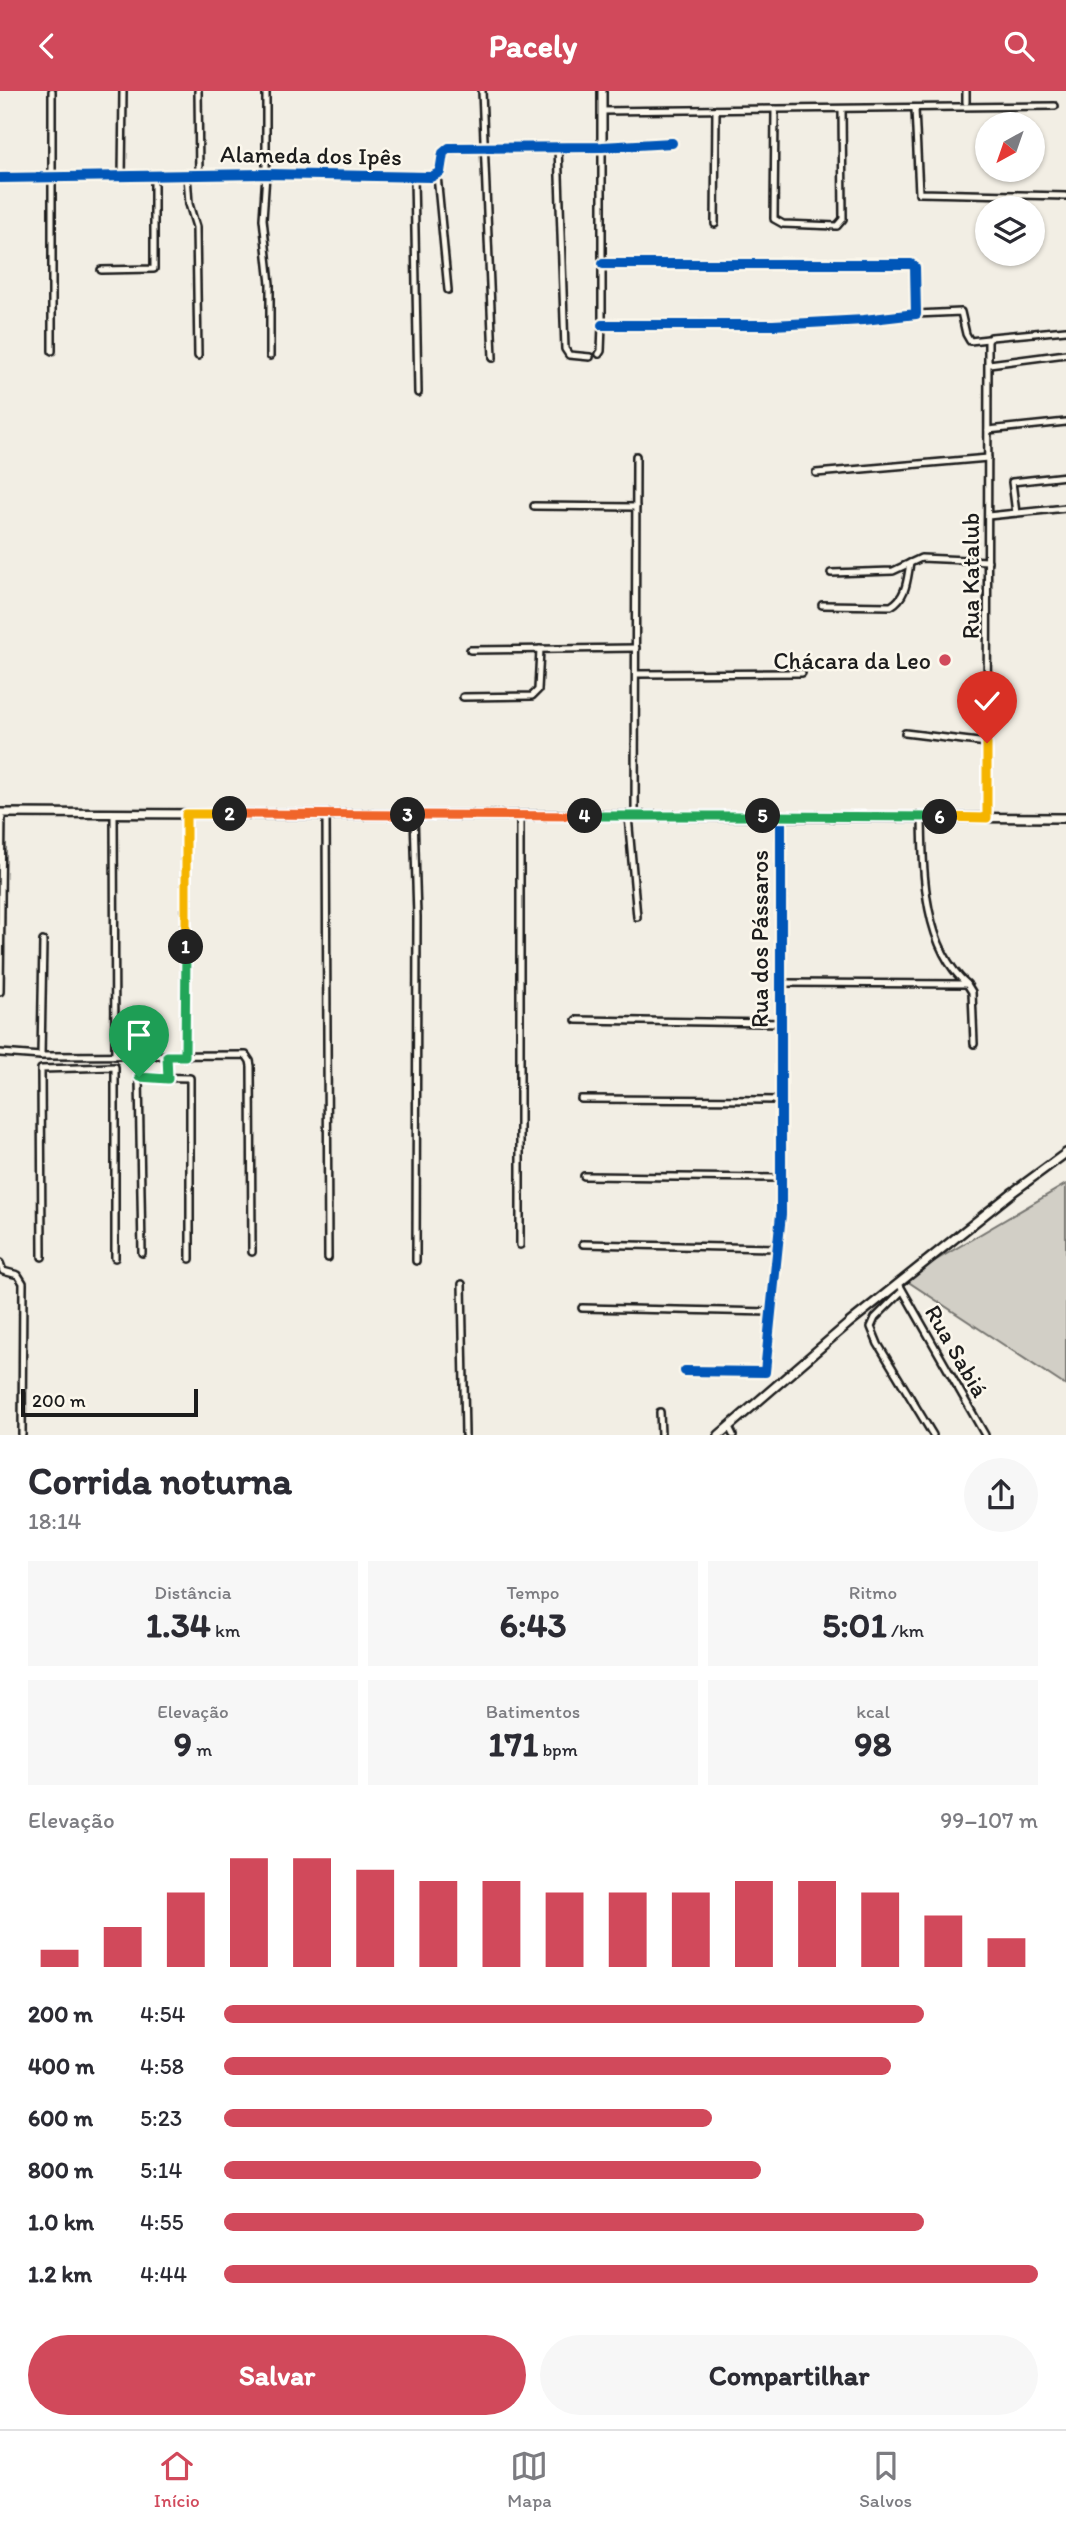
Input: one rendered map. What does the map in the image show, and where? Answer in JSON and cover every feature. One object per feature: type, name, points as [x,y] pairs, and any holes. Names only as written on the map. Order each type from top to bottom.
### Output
[{"type":"street","points":[[52,91],[52,351]]},
{"type":"street","points":[[122,177],[123,91]]},
{"type":"street","points":[[198,91],[199,175]]},
{"type":"street","points":[[265,91],[266,174],[262,219],[270,284],[270,356]]},
{"type":"street","points":[[482,91],[493,358]]},
{"type":"street","points":[[599,354],[603,264],[602,91]]},
{"type":"street","points":[[966,91],[966,102]]},
{"type":"street","points":[[602,110],[1055,106]]},
{"type":"street","points":[[775,109],[774,219],[783,224],[837,226],[843,219],[842,109]]},
{"type":"street","points":[[915,109],[919,193],[1066,196]]},
{"type":"street","points":[[715,224],[716,110]]},
{"type":"street","points":[[602,147],[672,143]]},
{"type":"street","points":[[558,147],[565,349],[569,355],[590,357]]},
{"type":"street","name":"Alameda dos Ipês","points":[[0,178],[266,174],[431,177],[441,170],[445,150],[602,147]]},
{"type":"street","points":[[187,175],[196,227],[198,356]]},
{"type":"street","points":[[437,175],[448,290]]},
{"type":"street","points":[[102,270],[154,269],[154,177]]},
{"type":"street","points":[[414,177],[418,393]]},
{"type":"street","points":[[603,264],[911,264],[915,267],[916,314]]},
{"type":"street","points":[[602,325],[773,325],[961,312],[970,341],[1066,330]]},
{"type":"street","name":"Rua Katalub","points":[[987,818],[990,338]]},
{"type":"street","points":[[989,364],[1066,354]]},
{"type":"street","points":[[988,431],[1066,422]]},
{"type":"street","points":[[636,456],[637,674],[632,816],[637,917]]},
{"type":"street","points":[[816,473],[988,458]]},
{"type":"street","points":[[1016,513],[1012,482],[1066,476]]},
{"type":"street","points":[[534,506],[636,507]]},
{"type":"street","points":[[988,516],[1066,508]]},
{"type":"street","points":[[831,573],[893,571],[921,558],[988,561]]},
{"type":"street","points":[[822,605],[891,606],[905,591],[910,563]]},
{"type":"street","points":[[470,650],[636,648]]},
{"type":"street","points":[[463,697],[533,696],[538,690],[540,649]]},
{"type":"street","points":[[637,674],[802,673]]},
{"type":"street","points":[[905,733],[987,743]]},
{"type":"street","points":[[0,992],[1,813],[1066,818]]},
{"type":"street","points":[[114,814],[115,1056]]},
{"type":"street","points":[[185,1056],[186,814]]},
{"type":"street","points":[[326,815],[328,1258]]},
{"type":"street","points":[[414,815],[417,917],[416,1261]]},
{"type":"street","points":[[520,816],[520,1245]]},
{"type":"street","name":"Rua dos Pássaros","points":[[685,1371],[765,1372],[781,1214],[780,817]]},
{"type":"street","points":[[922,817],[927,904],[943,956],[972,992],[974,1044]]},
{"type":"street","points":[[43,941],[44,1056],[48,1069]]},
{"type":"street","points":[[781,983],[967,984]]},
{"type":"street","points":[[576,1020],[780,1023]]},
{"type":"street","points":[[0,1053],[44,1056],[243,1055],[250,1061],[251,1252]]},
{"type":"street","points":[[167,1056],[168,1079]]},
{"type":"street","points":[[42,1257],[41,1069],[115,1067],[114,1258]]},
{"type":"street","points":[[142,1253],[139,1077],[190,1078],[190,1259]]},
{"type":"street","points":[[581,1099],[781,1100]]},
{"type":"street","points":[[719,1435],[731,1431],[752,1407],[849,1323],[900,1287],[1013,1192],[1066,1153]]},
{"type":"street","points":[[584,1176],[781,1178]]},
{"type":"street","points":[[583,1244],[778,1248]]},
{"type":"street","points":[[0,1263],[3,1271],[18,1275],[23,1283],[22,1435]]},
{"type":"street","points":[[462,1284],[465,1435]]},
{"type":"street","points":[[900,1287],[871,1327],[878,1344],[933,1435]]},
{"type":"street","name":"Rua Sabiá","points":[[900,1287],[985,1435]]},
{"type":"street","points":[[582,1308],[771,1312]]},
{"type":"street","points":[[660,1412],[661,1435]]},
{"type":"shaded area","points":[[1066,1184],[1066,1386],[904,1279]]},
{"type":"cycle path","points":[[0,178],[266,174],[431,177],[440,172],[443,153],[449,148],[602,147],[672,143]]},
{"type":"cycle path","points":[[602,325],[773,325],[916,314],[915,267],[911,264],[603,264]]},
{"type":"cycle path","points":[[685,1371],[765,1372],[781,1214],[781,817]]},
{"type":"place","name":"Chácara da Leo","points":[[945,660]]},
{"type":"route","points":[[139,1077],[168,1079],[167,1056],[185,1056],[186,814],[987,818],[987,743]]}]
